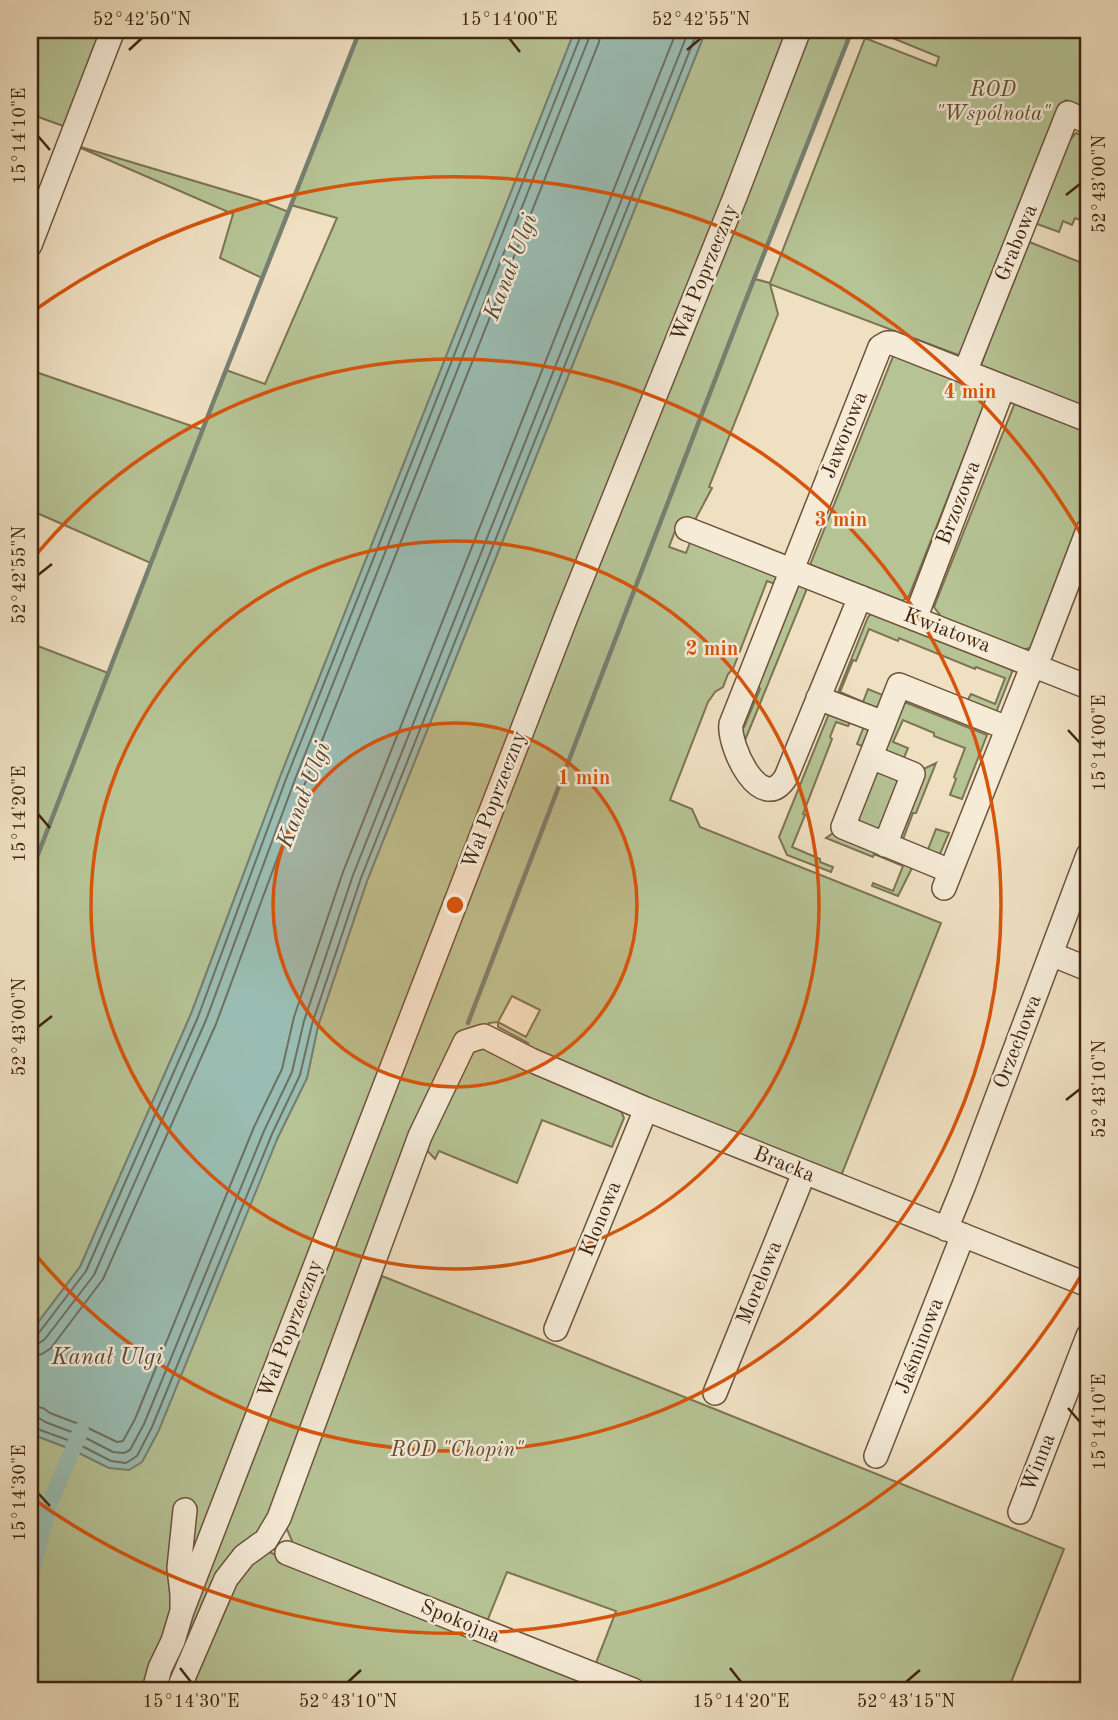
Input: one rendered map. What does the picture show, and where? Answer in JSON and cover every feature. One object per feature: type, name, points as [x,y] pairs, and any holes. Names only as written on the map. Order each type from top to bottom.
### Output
[{"type":"street","points":[[30,245],[113,30]]},
{"type":"street","name":"Wał Poprzeczny","points":[[154,1690],[160,1668],[173,1641],[182,1611],[566,617],[735,197],[799,30]]},
{"type":"street","name":"Grabowa","points":[[965,372],[1078,117]]},
{"type":"street","name":"Jaworowa","points":[[792,569],[879,349],[885,343],[892,343],[965,372]]},
{"type":"street","points":[[965,372],[1088,420]]},
{"type":"street","name":"Brzozowa","points":[[915,619],[1003,388]]},
{"type":"street","name":"Kwiatowa","points":[[687,528],[1088,687]]},
{"type":"street","points":[[1007,728],[899,685],[844,827],[886,845],[947,879],[1007,728],[1027,677],[1041,653],[1088,530]]},
{"type":"street","points":[[792,569],[730,724],[740,761],[758,787],[770,789],[782,782],[860,597]]},
{"type":"street","points":[[818,698],[884,723]]},
{"type":"street","points":[[871,757],[913,774],[886,845]]},
{"type":"street","name":"Orzechowa","points":[[954,1232],[1088,855]]},
{"type":"street","points":[[1051,954],[1088,969]]},
{"type":"street","name":"Bracka","points":[[178,1690],[226,1579],[244,1556],[266,1540],[279,1518],[420,1136],[465,1042],[484,1036],[531,1060],[646,1109],[1088,1285]]},
{"type":"street","name":"Klonowa","points":[[556,1329],[646,1109]]},
{"type":"street","name":"Morelowa","points":[[715,1393],[804,1173]]},
{"type":"street","name":"Jaśminowa","points":[[876,1456],[954,1232]]},
{"type":"street","name":"Winna","points":[[1020,1512],[1088,1336]]},
{"type":"street","points":[[182,1611],[179,1568],[185,1510]]},
{"type":"street","name":"Spokojna","points":[[287,1553],[633,1690]]},
{"type":"green space","points":[[30,30],[104,30],[66,127],[30,114]]},
{"type":"green space","points":[[360,30],[575,30],[280,777],[191,1014],[80,1267],[30,1333],[30,643],[108,673],[151,563],[30,510],[30,370],[203,430],[226,370],[265,384],[337,218],[291,205]]},
{"type":"green space","name":"ROD \"Wspólnota\"","points":[[706,30],[852,30],[755,279],[770,283],[865,38],[936,66],[939,57],[873,30],[1088,30],[1088,109],[1066,100],[961,356],[770,284],[778,314],[709,487],[712,488],[694,522],[682,534],[675,531],[669,547],[686,553],[692,537],[777,569],[778,585],[767,581],[733,669],[723,687],[715,692],[708,702],[670,800],[692,809],[700,827],[941,923],[841,1176],[688,1118],[529,1048],[528,1043],[498,1027],[498,1022],[489,1023],[484,1036],[465,1042],[279,1518],[246,1549],[175,1690],[160,1690],[174,1606],[147,1690],[30,1690],[30,1425],[34,1435],[109,1468],[307,1078],[318,1026],[367,881]],"holes":[[[512,996],[540,1010],[526,1037],[498,1022]]]},
{"type":"green space","points":[[1076,133],[1088,138],[1088,223],[1075,218],[1072,225],[1063,221],[1059,232],[1037,224],[1033,214],[1067,143]]},
{"type":"green space","points":[[74,145],[258,200],[289,212],[262,278],[220,258],[233,214]]},
{"type":"green space","points":[[1027,241],[1082,263],[1088,242],[1088,409],[980,368]]},
{"type":"green space","points":[[894,354],[990,391],[909,596],[902,601],[810,565]]},
{"type":"green space","points":[[1016,400],[1088,432],[1088,499],[1033,647],[1022,650],[943,619],[934,607]]},
{"type":"green space","points":[[794,583],[807,587],[806,591],[741,750],[735,725],[744,727],[760,689],[756,682]]},
{"type":"green space","points":[[871,614],[1011,669],[995,715],[965,705],[971,694],[995,704],[1005,678],[869,629],[840,692],[863,702],[868,689],[890,698],[884,712],[835,700]]},
{"type":"green space","points":[[902,703],[987,735],[962,799],[950,795],[965,748],[903,720],[893,742],[908,748],[901,765],[880,756]]},
{"type":"green space","points":[[832,706],[876,723],[869,749],[857,744],[864,726],[851,721],[848,726],[836,722],[792,847],[833,867],[831,872],[787,855],[779,837]]},
{"type":"green space","points":[[877,762],[908,776],[883,838],[855,820]]},
{"type":"green space","points":[[936,763],[902,842],[927,852],[936,829],[949,833],[937,861],[893,844],[917,772]]},
{"type":"green space","points":[[836,831],[915,862],[898,896],[872,886],[873,883],[893,891],[903,866],[826,838]]},
{"type":"green space","points":[[473,1044],[621,1111],[624,1118],[612,1147],[542,1120],[517,1183],[439,1151],[435,1159],[422,1145]]},
{"type":"green space","name":"ROD \"Chopin\"","points":[[382,1276],[1064,1549],[1008,1690],[648,1690],[594,1668],[616,1611],[507,1572],[486,1624],[295,1548],[286,1527]]},
{"type":"green space","points":[[264,1550],[611,1690],[184,1690],[233,1576]]},
{"type":"water","name":"Kanał Ulgi","points":[[575,30],[706,30],[367,881],[318,1026],[307,1078],[278,1137],[159,1430],[142,1462],[129,1470],[109,1468],[34,1435],[30,1425],[30,1333],[80,1267],[191,1014],[280,777]]},
{"type":"waterway","points":[[37,857],[360,30]]},
{"type":"waterway","points":[[468,1023],[852,30]]},
{"type":"waterway","name":"Kanał Ulgi","points":[[30,1579],[49,1505],[81,1430]]}]
